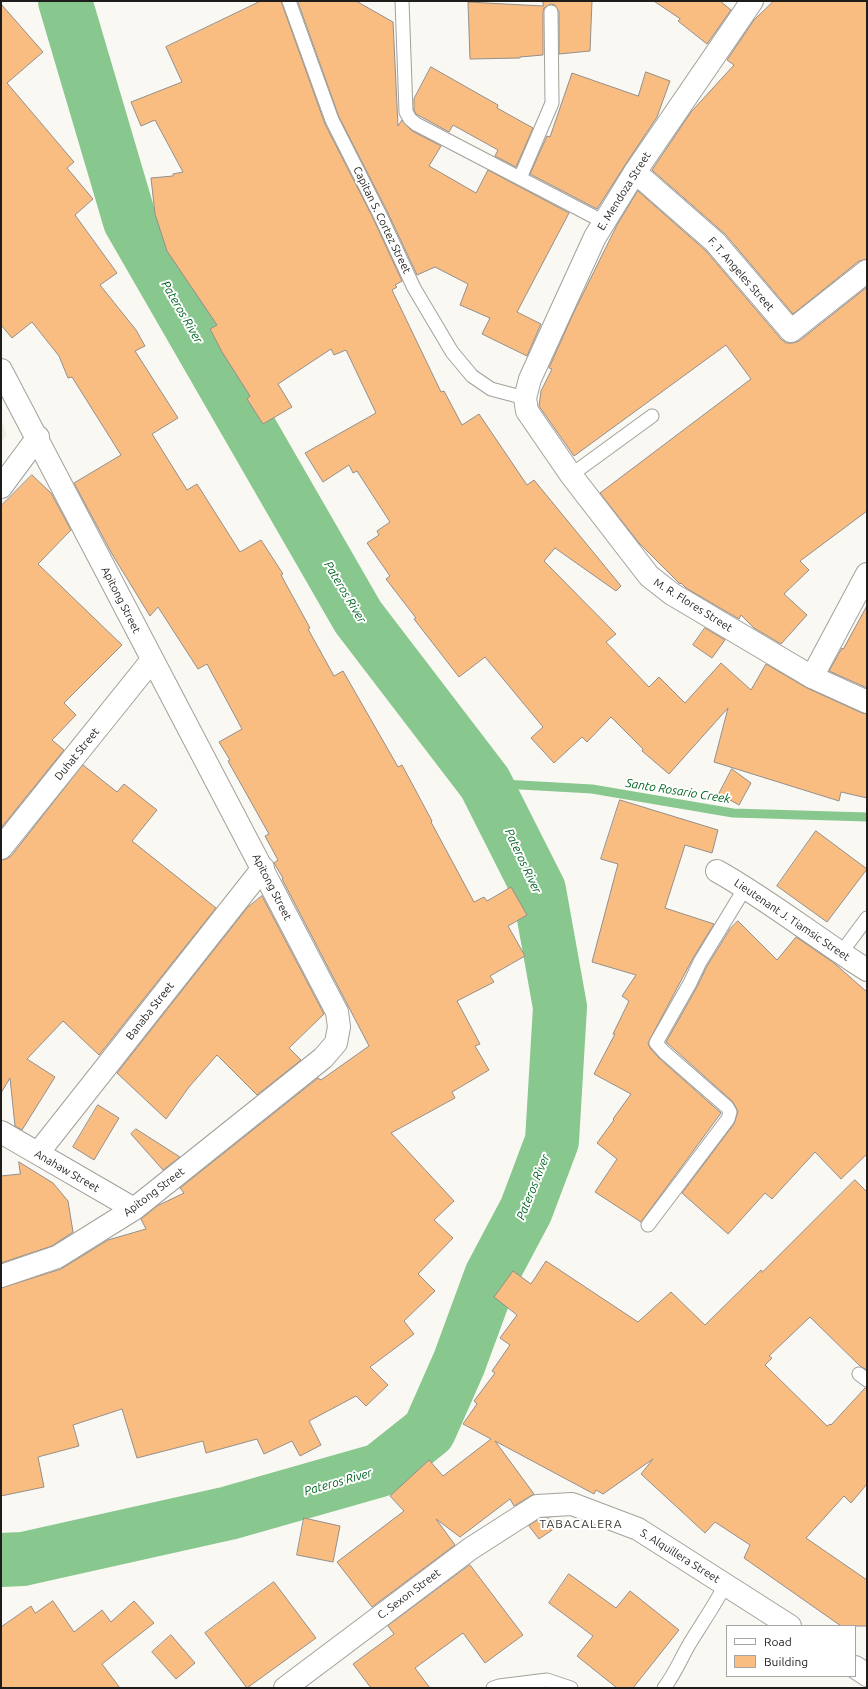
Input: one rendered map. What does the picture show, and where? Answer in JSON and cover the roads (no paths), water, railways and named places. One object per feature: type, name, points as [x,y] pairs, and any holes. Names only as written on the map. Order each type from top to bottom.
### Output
[{"type":"street","name":"E. Mendoza Street","points":[[525,398],[533,371],[595,237],[635,172],[752,1]]},
{"type":"street","name":"F. T. Angeles Street","points":[[635,172],[715,242],[791,331],[867,271]]},
{"type":"street","name":"Apitong Street","points":[[1,370],[38,437],[152,660],[262,868],[336,1012],[339,1026],[336,1043],[323,1058],[134,1209],[57,1257],[1,1276]]},
{"type":"street","name":"M. R. Flores Street","points":[[525,398],[527,411],[571,475],[649,576],[672,594],[812,678],[867,702]]},
{"type":"street","points":[[1,487],[38,437]]},
{"type":"street","points":[[812,678],[867,574]]},
{"type":"street","name":"Duhat Street","points":[[1,848],[152,660]]},
{"type":"street","name":"Banaba Street","points":[[38,1153],[262,868]]},
{"type":"street","name":"Lieutenant J. Tiamsic Street","points":[[717,871],[745,888],[867,970]]},
{"type":"street","name":"Anahaw Street","points":[[1,1132],[134,1209]]},
{"type":"street","name":"S. Alquillera Street","points":[[537,1506],[572,1504],[638,1529],[788,1625]]},
{"type":"street","name":"C. Sexon Street","points":[[285,1688],[470,1549],[537,1506]]},
{"type":"street","points":[[856,1668],[867,1675]]},
{"type":"lane","name":"Capitan S. Cortez Street","points":[[289,1],[332,120],[380,214],[414,288],[452,352],[472,376],[491,390],[525,398]]},
{"type":"lane","points":[[402,1],[406,112],[410,119],[416,124],[604,222]]},
{"type":"lane","points":[[520,178],[552,104],[551,12]]},
{"type":"lane","points":[[571,475],[652,416]]},
{"type":"lane","points":[[648,1225],[728,1119],[730,1112],[727,1106],[664,1052],[656,1043],[690,983],[700,962],[745,888]]},
{"type":"lane","points":[[841,953],[867,918]]},
{"type":"lane","points":[[664,1688],[690,1643],[712,1611],[725,1585]]},
{"type":"lane","points":[[493,1688],[547,1680],[571,1688]]},
{"type":"waterway","name":"Pateros River","points":[[1,1560],[23,1559],[229,1513],[380,1470],[429,1431],[459,1363],[491,1276],[526,1210],[552,1141],[560,1007],[539,890],[485,783],[358,617],[130,221],[65,1]]},
{"type":"waterway","name":"Santo Rosario Creek","points":[[485,783],[592,789],[733,813],[867,817]]},
{"type":"district","name":"TABACALERA","points":[[581,1524]]}]
